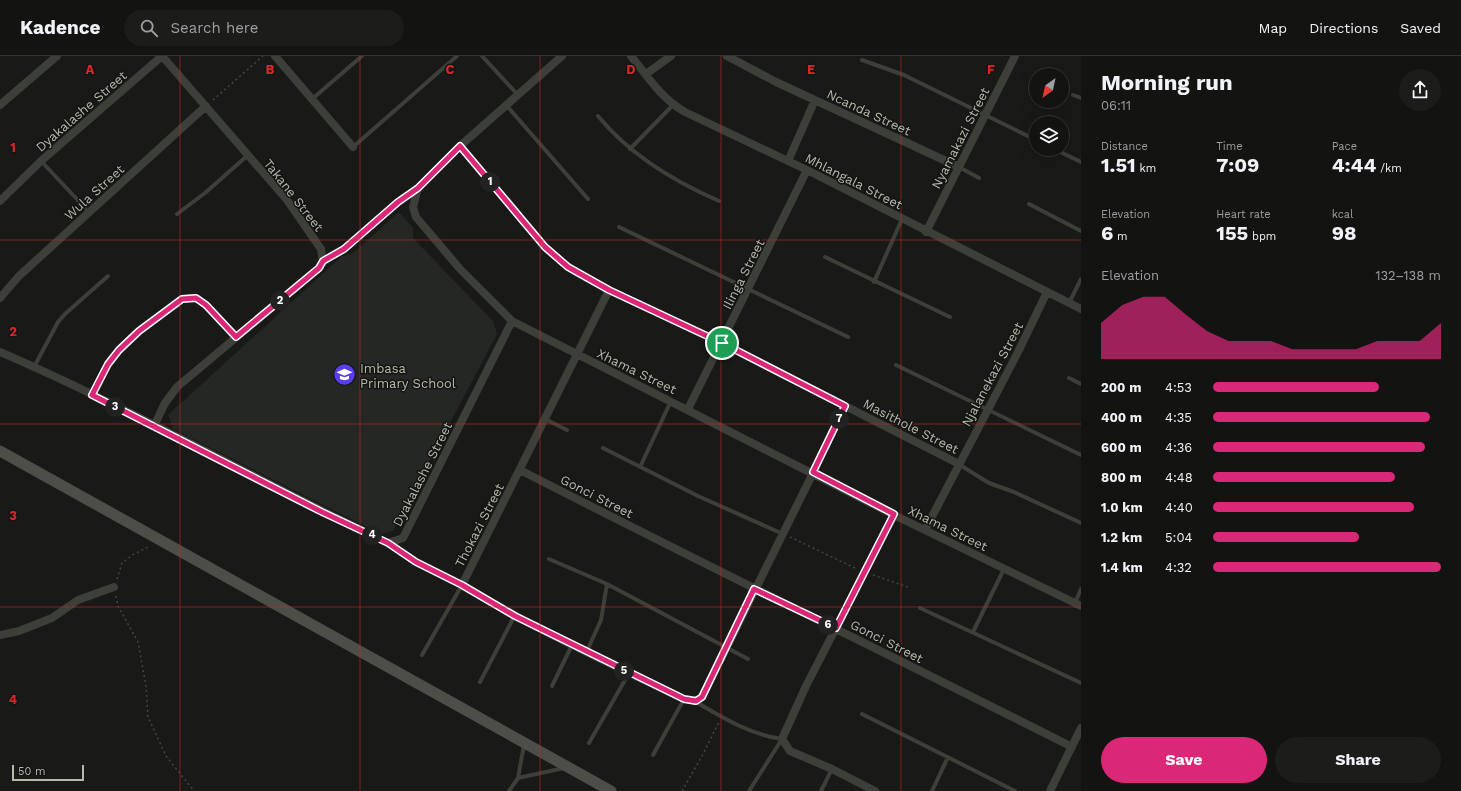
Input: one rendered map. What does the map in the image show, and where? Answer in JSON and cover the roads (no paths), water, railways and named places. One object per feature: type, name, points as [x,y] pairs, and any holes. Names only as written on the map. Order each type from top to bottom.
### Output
[{"type":"main road","points":[[0,451],[611,791]]},
{"type":"street","points":[[0,105],[57,56]]},
{"type":"street","name":"Takane Street","points":[[162,56],[287,200],[321,249],[323,261]]},
{"type":"street","name":"Dyakalashe Street","points":[[0,202],[41,161],[162,56]]},
{"type":"street","points":[[275,56],[311,100],[353,146]]},
{"type":"street","points":[[418,188],[460,146],[562,56]]},
{"type":"street","name":"Mhlangala Street","points":[[631,56],[673,105],[807,170],[926,232],[1081,309]]},
{"type":"street","points":[[646,74],[671,56]]},
{"type":"street","name":"Ncanda Street","points":[[727,56],[815,100],[959,168]]},
{"type":"street","name":"Nyamakazi Street","points":[[926,232],[1015,56]]},
{"type":"street","points":[[788,161],[815,100]]},
{"type":"street","name":"Wula Street","points":[[0,298],[7,288],[206,106]]},
{"type":"street","name":"Masithole Street","points":[[460,146],[545,247],[568,267],[609,290],[722,343],[958,464]]},
{"type":"street","name":"Ilinga Street","points":[[688,409],[807,170]]},
{"type":"street","name":"Xhama Street","points":[[418,188],[413,207],[416,218],[460,269],[512,321],[1004,570],[1078,604]]},
{"type":"street","points":[[154,426],[165,403],[177,387],[319,268],[323,261]]},
{"type":"street","name":"Thokazi Street","points":[[609,290],[578,355],[462,585],[515,616],[572,645],[684,699],[696,701]]},
{"type":"street","name":"Njalanekazi Street","points":[[925,530],[987,408],[1018,352],[1047,292]]},
{"type":"street","points":[[92,395],[108,364],[119,350],[139,331],[182,299],[196,298],[206,305],[236,337]]},
{"type":"street","name":"Dyakalashe Street","points":[[0,352],[92,395],[322,512],[388,543],[403,538],[512,321]]},
{"type":"street","name":"Gonci Street","points":[[520,470],[754,589],[836,628],[1072,747]]},
{"type":"street","points":[[696,701],[702,697],[813,472]]},
{"type":"street","points":[[875,791],[832,769],[790,751],[782,739],[806,686],[894,514]]},
{"type":"street","points":[[0,635],[19,631],[52,618],[78,600],[114,587]]},
{"type":"street","points":[[1050,791],[1081,728]]},
{"type":"lane","points":[[311,100],[362,56]]},
{"type":"lane","points":[[353,146],[457,56]]},
{"type":"lane","points":[[482,56],[518,95]]},
{"type":"lane","points":[[862,60],[904,75],[1029,136]]},
{"type":"lane","points":[[1073,95],[1081,98]]},
{"type":"lane","points":[[630,149],[673,105]]},
{"type":"lane","points":[[507,106],[588,199]]},
{"type":"lane","points":[[598,116],[611,133],[655,167],[686,186],[719,201]]},
{"type":"lane","points":[[177,214],[205,193],[248,155]]},
{"type":"lane","points":[[1069,156],[1081,162]]},
{"type":"lane","points":[[41,161],[89,212]]},
{"type":"lane","points":[[959,168],[979,178]]},
{"type":"lane","points":[[323,261],[344,249],[398,202],[418,188]]},
{"type":"lane","points":[[1029,204],[1081,231]]},
{"type":"lane","points":[[874,282],[902,219]]},
{"type":"lane","points":[[619,227],[848,336]]},
{"type":"lane","points":[[825,256],[874,282],[950,317]]},
{"type":"lane","points":[[34,367],[58,322],[108,276]]},
{"type":"lane","points":[[1069,303],[1081,278]]},
{"type":"lane","points":[[896,365],[1081,455]]},
{"type":"lane","points":[[1069,378],[1081,384]]},
{"type":"lane","points":[[641,465],[671,401]]},
{"type":"lane","points":[[813,472],[845,406]]},
{"type":"lane","points":[[545,419],[567,430]]},
{"type":"lane","points":[[603,448],[641,465],[698,496],[783,534]]},
{"type":"lane","points":[[958,464],[989,483],[1014,492],[1081,524]]},
{"type":"lane","points":[[388,543],[416,562],[462,585],[422,655]]},
{"type":"lane","points":[[549,559],[607,584],[748,659]]},
{"type":"lane","points":[[973,632],[1004,570]]},
{"type":"lane","points":[[587,651],[601,620],[607,584]]},
{"type":"lane","points":[[1078,604],[1081,589]]},
{"type":"lane","points":[[920,608],[1081,683]]},
{"type":"lane","points":[[480,682],[515,616]]},
{"type":"lane","points":[[552,686],[572,645]]},
{"type":"lane","points":[[589,743],[629,673]]},
{"type":"lane","points":[[652,755],[684,699]]},
{"type":"lane","points":[[696,701],[722,717],[765,737],[782,739],[750,791]]},
{"type":"lane","points":[[862,714],[1015,791]]},
{"type":"lane","points":[[509,791],[518,778],[525,743]]},
{"type":"lane","points":[[932,791],[948,757]]},
{"type":"lane","points":[[518,778],[568,768]]},
{"type":"lane","points":[[821,791],[832,769]]},
{"type":"place","name":"Imbasa Primary School","points":[[344,375]]}]
